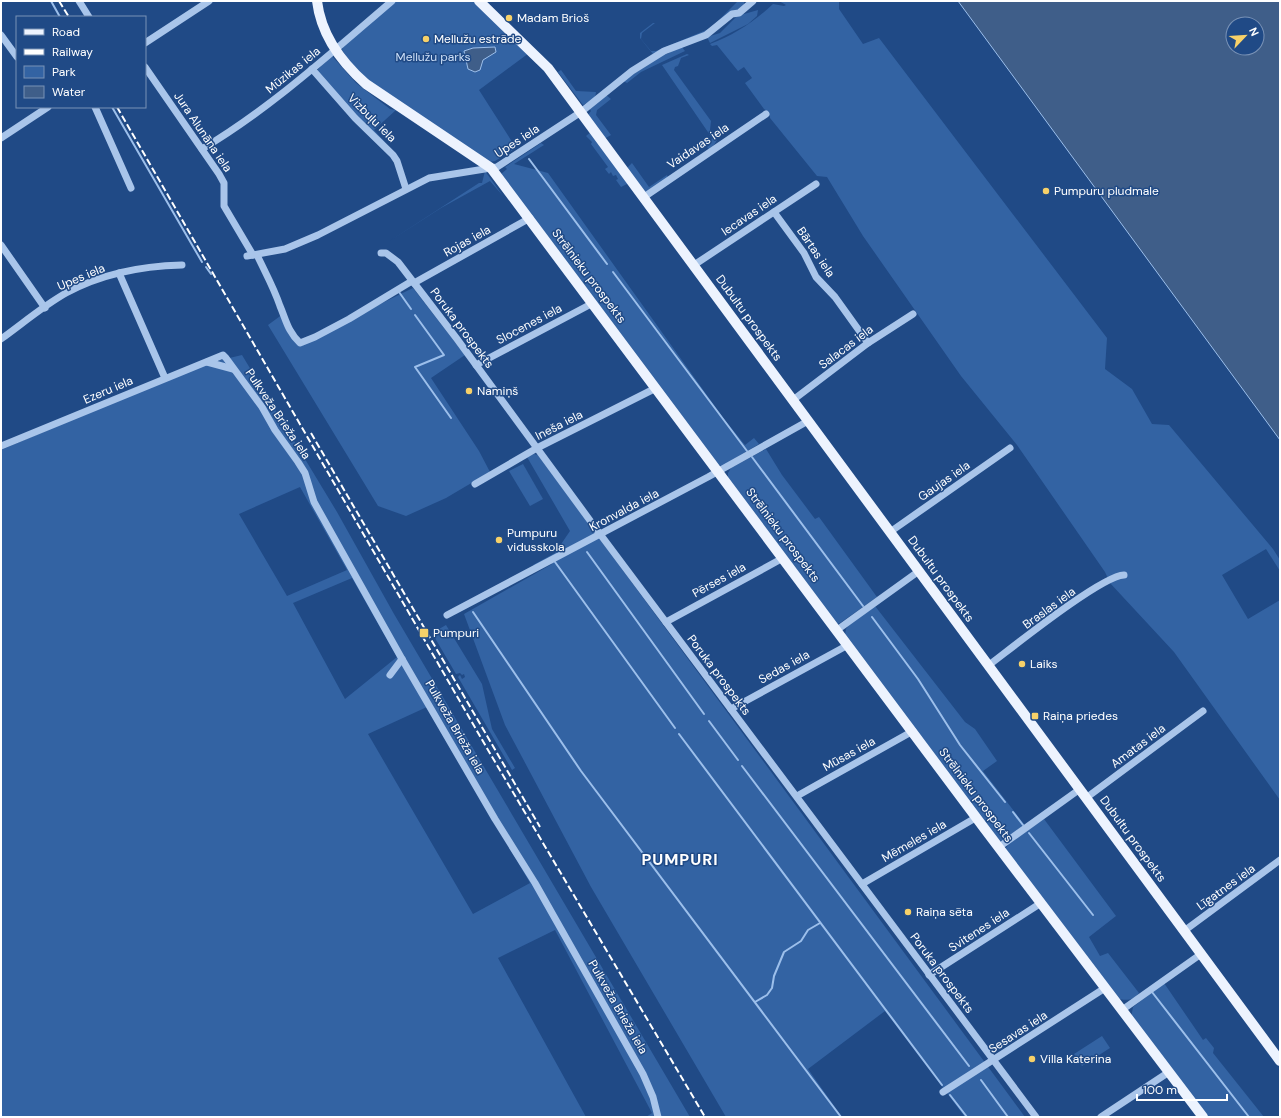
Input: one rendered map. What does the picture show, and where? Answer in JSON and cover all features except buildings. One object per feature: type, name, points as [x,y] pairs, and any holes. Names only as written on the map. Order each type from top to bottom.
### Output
[{"type":"main road","name":"Strēlnieku prospekts","points":[[317,1],[322,22],[335,50],[351,71],[366,84],[491,168],[1203,1117]]},
{"type":"main road","name":"Dubultu prospekts","points":[[480,1],[548,68],[1280,1061]]},
{"type":"street","points":[[79,1],[87,16]]},
{"type":"street","points":[[146,42],[209,1]]},
{"type":"street","name":"Upes iela","points":[[252,255],[285,249],[318,235],[434,176],[497,167],[581,112],[632,71],[664,51],[706,35],[732,14],[739,13],[753,1]]},
{"type":"street","name":"Mūzikas iela","points":[[202,149],[273,101],[391,2]]},
{"type":"street","points":[[1,35],[16,57]]},
{"type":"street","name":"Jura Alunāna iela","points":[[146,68],[224,183],[224,206],[281,306],[285,322],[293,337],[300,343]]},
{"type":"street","name":"Vizbuļu iela","points":[[312,69],[355,118],[393,155],[397,161],[406,189]]},
{"type":"street","points":[[1,138],[46,108]]},
{"type":"street","points":[[95,108],[131,188]]},
{"type":"street","name":"Vaidavas iela","points":[[644,197],[766,114]]},
{"type":"street","name":"Iecavas iela","points":[[694,265],[816,184]]},
{"type":"street","name":"Bārtas iela","points":[[774,212],[804,253],[816,276],[835,296],[868,343]]},
{"type":"street","name":"Rojas iela","points":[[300,343],[315,338],[530,218]]},
{"type":"street","points":[[1,245],[45,308]]},
{"type":"street","name":"Poruka prospekts","points":[[381,253],[386,253],[394,257],[476,365],[1036,1117]]},
{"type":"street","name":"Upes iela","points":[[1,339],[67,293],[119,273],[138,268],[182,265]]},
{"type":"street","points":[[119,273],[164,378]]},
{"type":"street","name":"Slocenes iela","points":[[476,365],[592,303]]},
{"type":"street","name":"Salacas iela","points":[[793,400],[868,343],[913,314]]},
{"type":"street","name":"Ezeru iela","points":[[1,446],[223,355]]},
{"type":"street","name":"Pulkveža Brieža iela","points":[[223,355],[262,407],[275,430],[305,473],[314,502],[402,659],[495,819],[535,883],[643,1074],[653,1096],[658,1117]]},
{"type":"street","points":[[206,361],[234,369]]},
{"type":"street","name":"Ineša iela","points":[[474,484],[537,448],[656,388]]},
{"type":"street","name":"Kronvalda iela","points":[[447,615],[719,472],[808,421]]},
{"type":"street","name":"Gaujas iela","points":[[890,532],[1010,448]]},
{"type":"street","name":"Pērses iela","points":[[666,622],[783,558]]},
{"type":"street","points":[[837,630],[919,571]]},
{"type":"street","name":"Braslas iela","points":[[988,665],[1080,598],[1116,575],[1124,575]]},
{"type":"street","name":"Sedas iela","points":[[731,709],[848,644]]},
{"type":"street","points":[[390,675],[402,659]]},
{"type":"street","name":"Amatas iela","points":[[1086,798],[1203,711]]},
{"type":"street","name":"Mūsas iela","points":[[797,796],[913,731]]},
{"type":"street","points":[[999,847],[1080,789]]},
{"type":"street","name":"Mēmeles iela","points":[[862,884],[977,817]]},
{"type":"street","name":"Līgatnes iela","points":[[1184,931],[1280,860]]},
{"type":"street","name":"Svitenes iela","points":[[929,975],[1041,903]]},
{"type":"street","points":[[1122,1010],[1201,954]]},
{"type":"street","name":"Sesavas iela","points":[[943,1092],[1105,988]]},
{"type":"street","points":[[1101,1117],[1169,1072]]},
{"type":"green space","name":"Mellužu parks","points":[[395,1],[474,1],[529,53],[479,90],[516,148],[495,161],[489,162],[368,82],[355,69],[342,50],[343,46]]},
{"type":"green space","points":[[738,1],[744,1],[744,5],[707,32],[653,54],[640,38],[640,33],[655,23],[642,33],[641,39],[651,51],[656,51],[711,28]]},
{"type":"green space","points":[[779,1],[839,1],[839,9],[863,44],[879,38],[1107,338],[1105,369],[1132,389],[1152,424],[1169,425],[1273,549],[1280,560],[1280,571],[1266,549],[1222,575],[1248,619],[1280,600],[1280,800],[1174,652],[1110,583],[1105,572],[1017,445],[961,376],[863,236],[827,177],[817,176],[770,118],[769,112],[764,109],[745,83],[752,78],[744,67],[738,71],[717,45],[712,46],[710,44],[759,17],[773,4],[786,5]]},
{"type":"green space","points":[[758,10],[757,16],[748,24],[710,43],[707,37],[720,33],[737,16]]},
{"type":"green space","points":[[681,46],[685,51],[641,72],[627,83],[623,81],[666,52],[667,54]]},
{"type":"green space","points":[[687,54],[689,55],[681,58],[678,66],[675,67],[674,70],[711,121],[710,130],[717,140],[709,149],[707,147],[710,145],[712,138],[662,65]]},
{"type":"green space","points":[[332,56],[356,83],[390,109],[396,110],[374,130],[394,152],[368,128],[318,73],[318,69]]},
{"type":"green space","points":[[561,70],[576,91],[596,92],[595,98],[583,105],[558,72]]},
{"type":"green space","points":[[606,95],[611,99],[597,110],[596,115],[611,135],[604,139],[588,115],[591,111],[589,108]]},
{"type":"green space","points":[[591,132],[629,183],[621,187],[616,180],[618,179],[616,175],[613,176],[611,172],[609,174],[605,169],[608,167],[591,144],[592,142],[586,136]]},
{"type":"green space","points":[[541,143],[544,145],[514,164],[548,173],[724,419],[745,445],[754,438],[759,444],[722,466],[718,465],[501,174],[507,169],[505,167]]},
{"type":"green space","points":[[632,163],[649,187],[667,175],[668,178],[645,192],[626,169]]},
{"type":"green space","points":[[485,171],[503,196],[490,181],[441,208],[388,242],[479,183],[482,183]]},
{"type":"green space","points":[[413,288],[465,355],[431,378],[479,451],[490,472],[446,498],[406,516],[378,506],[268,325],[283,314],[300,343]]},
{"type":"green space","points":[[242,355],[337,512],[394,614],[690,1117],[646,1117],[652,1113],[555,930],[498,958],[586,1117],[1,1117],[1,450],[200,365]],"holes":[[[300,487],[347,570],[287,596],[239,514]],[[352,578],[397,657],[345,699],[293,603]],[[427,707],[530,883],[473,914],[368,734]]]},
{"type":"green space","points":[[766,449],[782,475],[815,519],[819,517],[877,597],[840,623],[837,624],[728,478],[728,473],[731,468]]},
{"type":"green space","points":[[534,454],[538,455],[1025,1117],[965,1117],[885,1011],[808,1069],[842,1117],[726,1117],[591,887],[505,725],[464,614],[552,564],[552,558],[535,566],[533,565],[555,553],[570,531],[527,457]]},
{"type":"green space","points":[[523,464],[543,499],[530,506],[509,471]]},
{"type":"green space","points":[[875,606],[965,722],[975,729],[997,761],[983,771],[1024,824],[1024,826],[1003,841],[999,841],[845,635],[846,629],[849,625]]},
{"type":"green space","points":[[446,625],[482,684],[492,729],[515,768],[512,770],[458,677],[460,675],[462,679],[465,677],[464,674],[456,674],[432,633]]},
{"type":"green space","points":[[1044,819],[1116,916],[1089,937],[1100,956],[1108,953],[1139,993],[1134,998],[1123,1000],[1116,998],[1005,849],[1011,841]]},
{"type":"green space","points":[[1164,983],[1203,1040],[1206,1038],[1214,1048],[1213,1053],[1264,1117],[1207,1117],[1131,1018],[1133,1007]]},
{"type":"green space","points":[[1102,1036],[1110,1048],[1082,1066],[1074,1054]]},
{"type":"water","points":[[958,1],[1280,1],[1280,440]]},
{"type":"water","points":[[495,47],[496,52],[483,60],[480,70],[475,72],[468,69],[464,51],[473,48]]},
{"type":"waterway","points":[[51,1],[59,16]]},
{"type":"waterway","points":[[113,108],[202,262]]},
{"type":"waterway","points":[[529,159],[607,264]]},
{"type":"waterway","points":[[206,267],[211,274]]},
{"type":"waterway","points":[[613,272],[747,451]]},
{"type":"waterway","points":[[399,292],[411,309]]},
{"type":"waterway","points":[[415,315],[444,355],[415,367],[451,418]]},
{"type":"waterway","points":[[752,457],[863,606]]},
{"type":"waterway","points":[[587,552],[704,714]]},
{"type":"waterway","points":[[555,562],[675,728]]},
{"type":"waterway","points":[[473,612],[581,771],[841,1117]]},
{"type":"waterway","points":[[872,617],[918,679],[960,745],[1005,802]]},
{"type":"waterway","points":[[709,721],[738,760]]},
{"type":"waterway","points":[[679,734],[942,1085]]},
{"type":"waterway","points":[[742,766],[969,1066]]},
{"type":"waterway","points":[[1013,812],[1023,825]]},
{"type":"waterway","points":[[1029,833],[1093,915]]},
{"type":"waterway","points":[[755,1002],[767,995],[772,988],[774,976],[784,952],[801,941],[808,930],[820,923]]},
{"type":"waterway","points":[[1152,992],[1249,1117]]},
{"type":"waterway","points":[[981,1080],[1008,1117]]},
{"type":"waterway","points":[[950,1095],[967,1117]]},
{"type":"railway","points":[[59,1],[68,16]]},
{"type":"railway","points":[[118,108],[488,750],[705,1117]]},
{"type":"railway","points":[[311,433],[540,827]]},
{"type":"place","name":"Madam Brioš","points":[[509,18]]},
{"type":"place","name":"Mellužu estrāde","points":[[426,39]]},
{"type":"place","name":"Pumpuru pludmale","points":[[1046,191]]},
{"type":"place","name":"Namiņš","points":[[469,391]]},
{"type":"place","name":"Pumpuru vidusskola","points":[[499,540]]},
{"type":"place","name":"Pumpuri","points":[[424,633]]},
{"type":"place","name":"Laiks","points":[[1022,664]]},
{"type":"place","name":"Raiņa priedes","points":[[1035,716]]},
{"type":"place","name":"Raiņa sēta","points":[[908,912]]},
{"type":"place","name":"Villa Katerina","points":[[1032,1059]]},
{"type":"district","name":"PUMPURI","points":[[680,859]]}]
